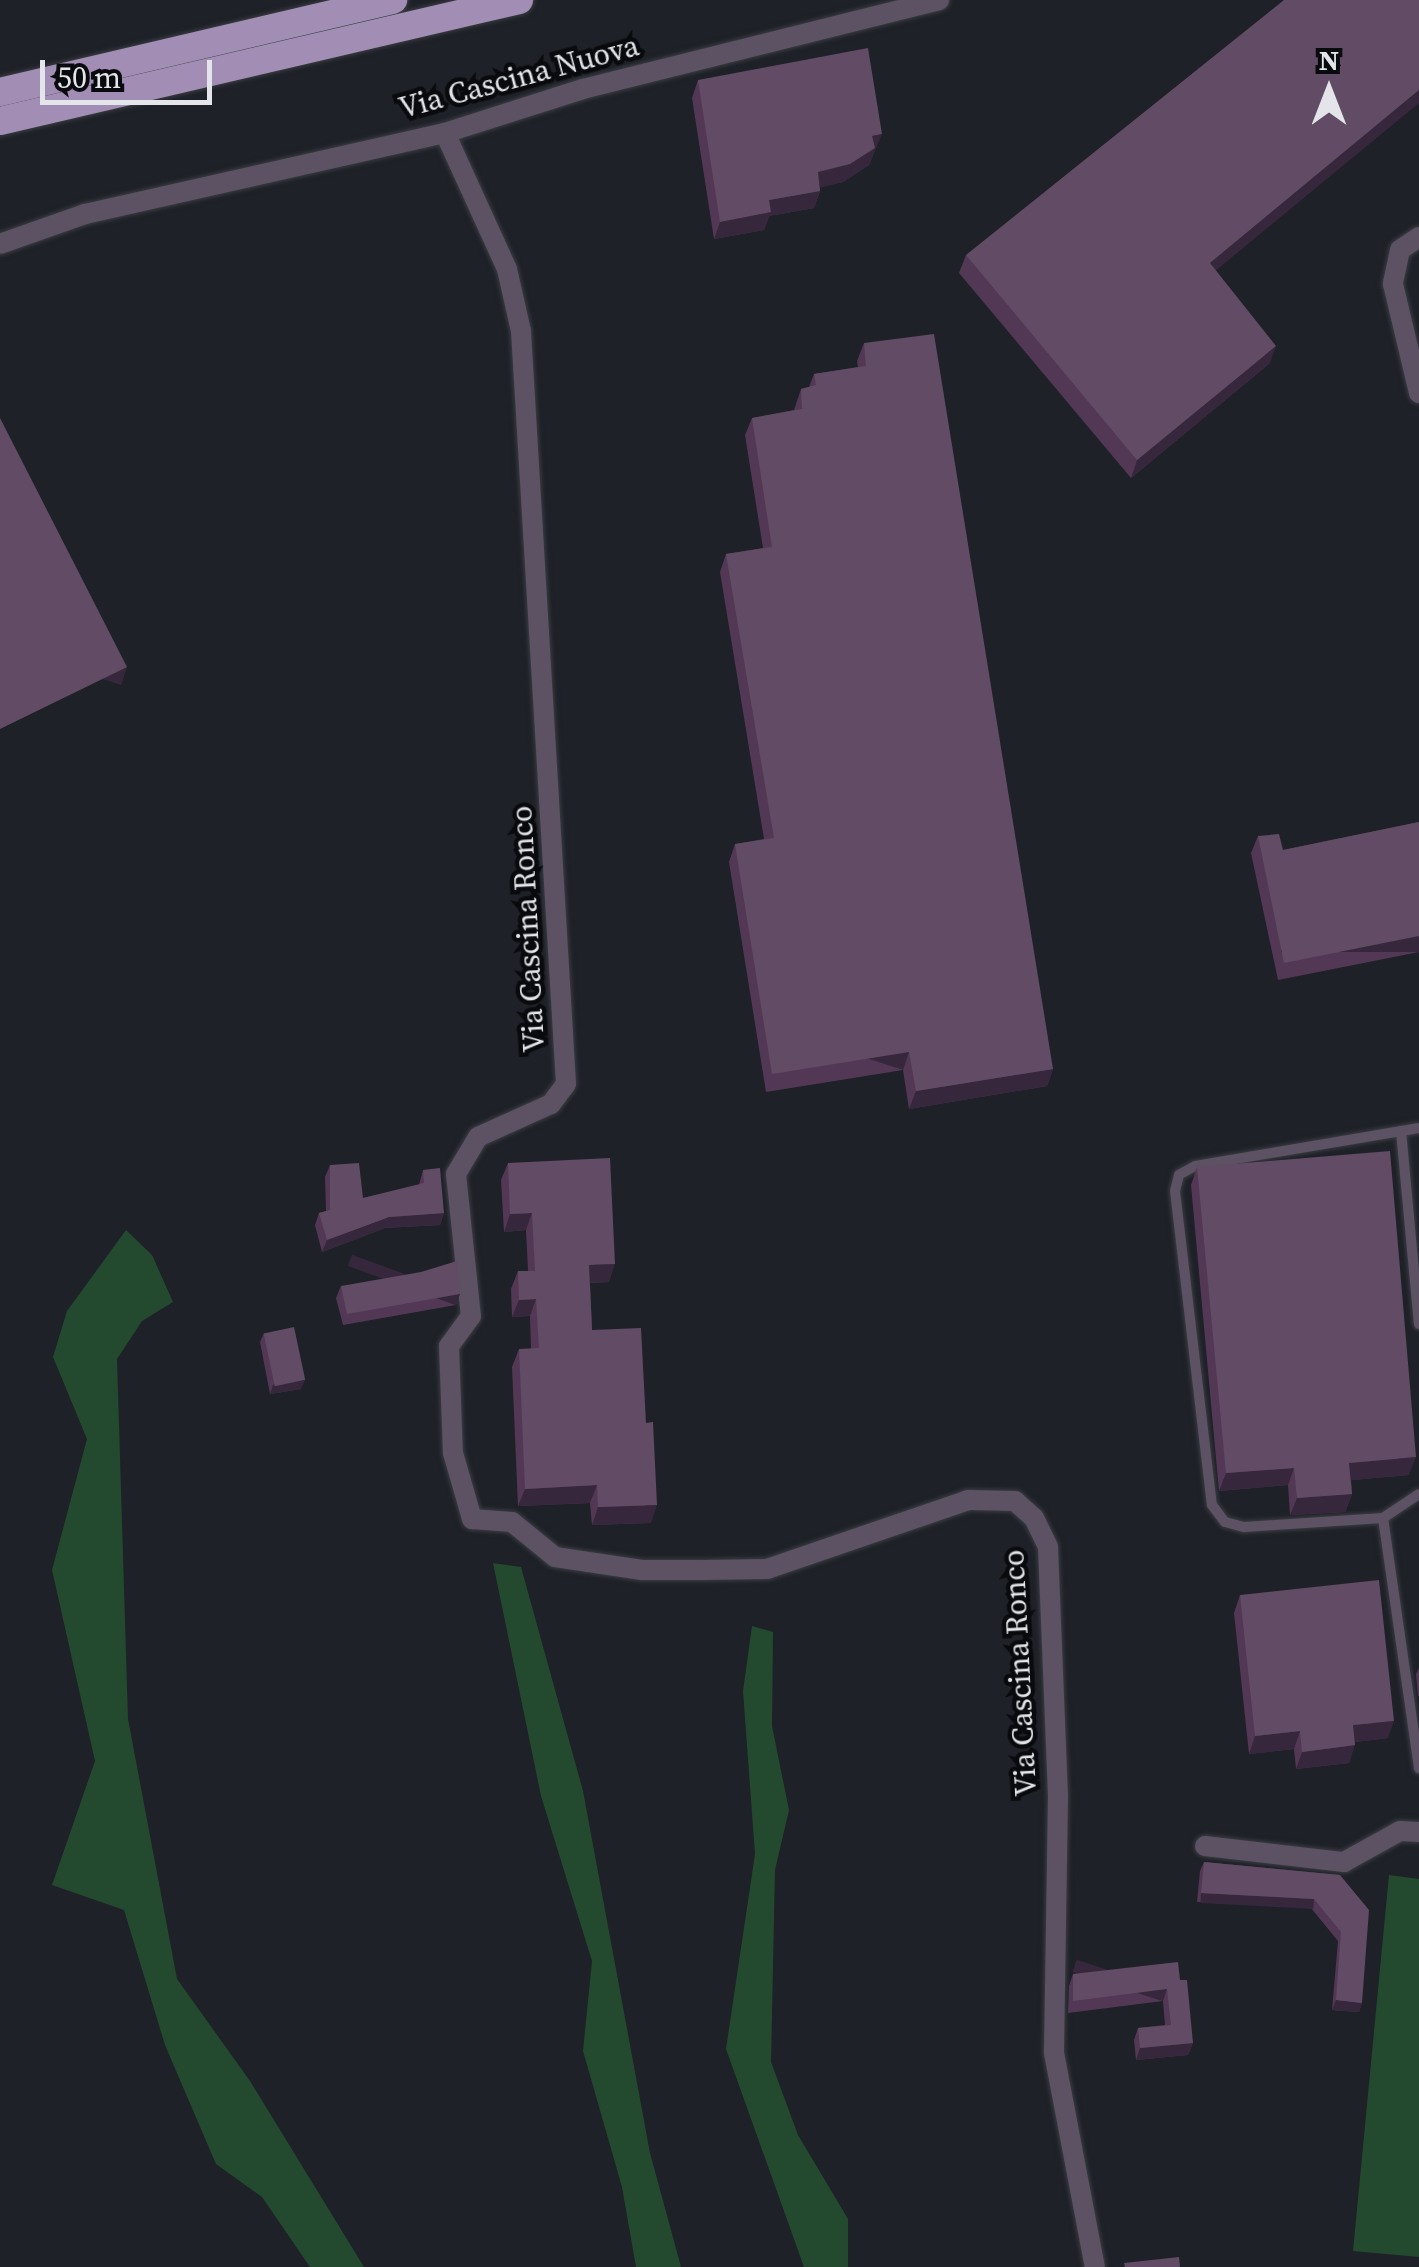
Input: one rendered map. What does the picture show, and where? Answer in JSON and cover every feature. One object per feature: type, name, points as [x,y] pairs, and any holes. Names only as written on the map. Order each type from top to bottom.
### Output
[{"type":"highway","points":[[0,92],[393,0]]},
{"type":"highway","points":[[0,122],[519,0]]},
{"type":"street","name":"Via Cascina Nuova","points":[[0,244],[84,214],[445,133],[583,89],[939,0]]},
{"type":"street","name":"Via Cascina Ronco","points":[[445,133],[507,269],[520,331],[566,1084],[550,1104],[478,1136],[456,1174],[471,1316],[449,1346],[453,1453],[472,1519],[512,1522],[554,1557],[642,1570],[704,1570],[767,1569],[968,1500],[1015,1501],[1034,1518],[1048,1546],[1058,1796],[1054,2053],[1095,2267]]},
{"type":"street","points":[[1419,237],[1400,250],[1393,284],[1419,393]]},
{"type":"street","points":[[1205,1846],[1344,1862],[1400,1831],[1419,1832]]},
{"type":"lane","points":[[1419,1128],[1195,1166],[1179,1176],[1175,1191],[1212,1505],[1225,1522],[1244,1527],[1383,1518],[1419,1494]]},
{"type":"lane","points":[[1401,1131],[1419,1324]]},
{"type":"lane","points":[[1383,1518],[1419,1768]]},
{"type":"green space","points":[[126,1230],[152,1255],[173,1302],[142,1321],[117,1359],[128,1719],[177,1979],[250,2081],[364,2267],[310,2267],[262,2197],[216,2164],[165,2045],[124,1910],[52,1885],[95,1761],[52,1570],[87,1439],[53,1357],[67,1311]]},
{"type":"green space","points":[[493,1563],[521,1567],[583,1791],[650,2153],[681,2267],[636,2267],[622,2187],[583,2051],[592,1961],[541,1796]]},
{"type":"green space","points":[[752,1626],[773,1632],[772,1726],[789,1810],[775,1870],[771,2062],[798,2135],[848,2219],[848,2267],[804,2267],[726,2049],[755,1854],[743,1691]]},
{"type":"green space","points":[[1389,1875],[1419,1879],[1419,2257],[1353,2251]]},
{"type":"building","points":[[1284,0],[1419,0],[1419,90],[1210,263],[1276,346],[1137,460],[966,255]]},
{"type":"building","points":[[868,48],[882,134],[872,136],[875,148],[850,164],[818,172],[820,191],[769,200],[771,212],[720,222],[698,80]]},
{"type":"building","points":[[934,334],[1053,1069],[916,1091],[909,1052],[772,1074],[735,844],[774,838],[726,554],[772,547],[752,418],[802,409],[801,389],[816,385],[814,374],[866,366],[864,343]]},
{"type":"building","points":[[0,418],[127,667],[0,729]]},
{"type":"building","points":[[1419,822],[1419,936],[1284,963],[1258,836],[1279,834],[1283,850]]},
{"type":"building","points":[[1390,1151],[1416,1457],[1349,1463],[1352,1494],[1297,1498],[1294,1468],[1226,1473],[1197,1167]]},
{"type":"building","points":[[610,1158],[615,1264],[589,1265],[592,1330],[641,1328],[646,1423],[653,1422],[657,1505],[598,1507],[597,1485],[525,1489],[519,1349],[539,1348],[536,1299],[519,1300],[518,1271],[535,1271],[532,1213],[510,1214],[508,1163]]},
{"type":"building","points":[[359,1163],[363,1198],[424,1183],[423,1170],[440,1168],[444,1213],[389,1217],[327,1240],[319,1213],[330,1210],[330,1165]]},
{"type":"building","points":[[457,1261],[460,1294],[347,1314],[341,1286],[421,1272]]},
{"type":"building","points":[[294,1327],[305,1380],[275,1386],[264,1333]]},
{"type":"building","points":[[1379,1580],[1394,1721],[1353,1725],[1355,1745],[1302,1752],[1300,1731],[1255,1736],[1240,1595]]},
{"type":"building","points":[[1204,1862],[1340,1875],[1369,1910],[1362,2003],[1336,2000],[1341,1932],[1314,1899],[1201,1893]]},
{"type":"building","points":[[1178,1962],[1180,1980],[1187,1980],[1193,2043],[1140,2048],[1138,2028],[1171,2025],[1167,1989],[1073,2001],[1073,1974]]},
{"type":"building","points":[[1179,2257],[1180,2267],[1125,2267],[1124,2263]]}]
